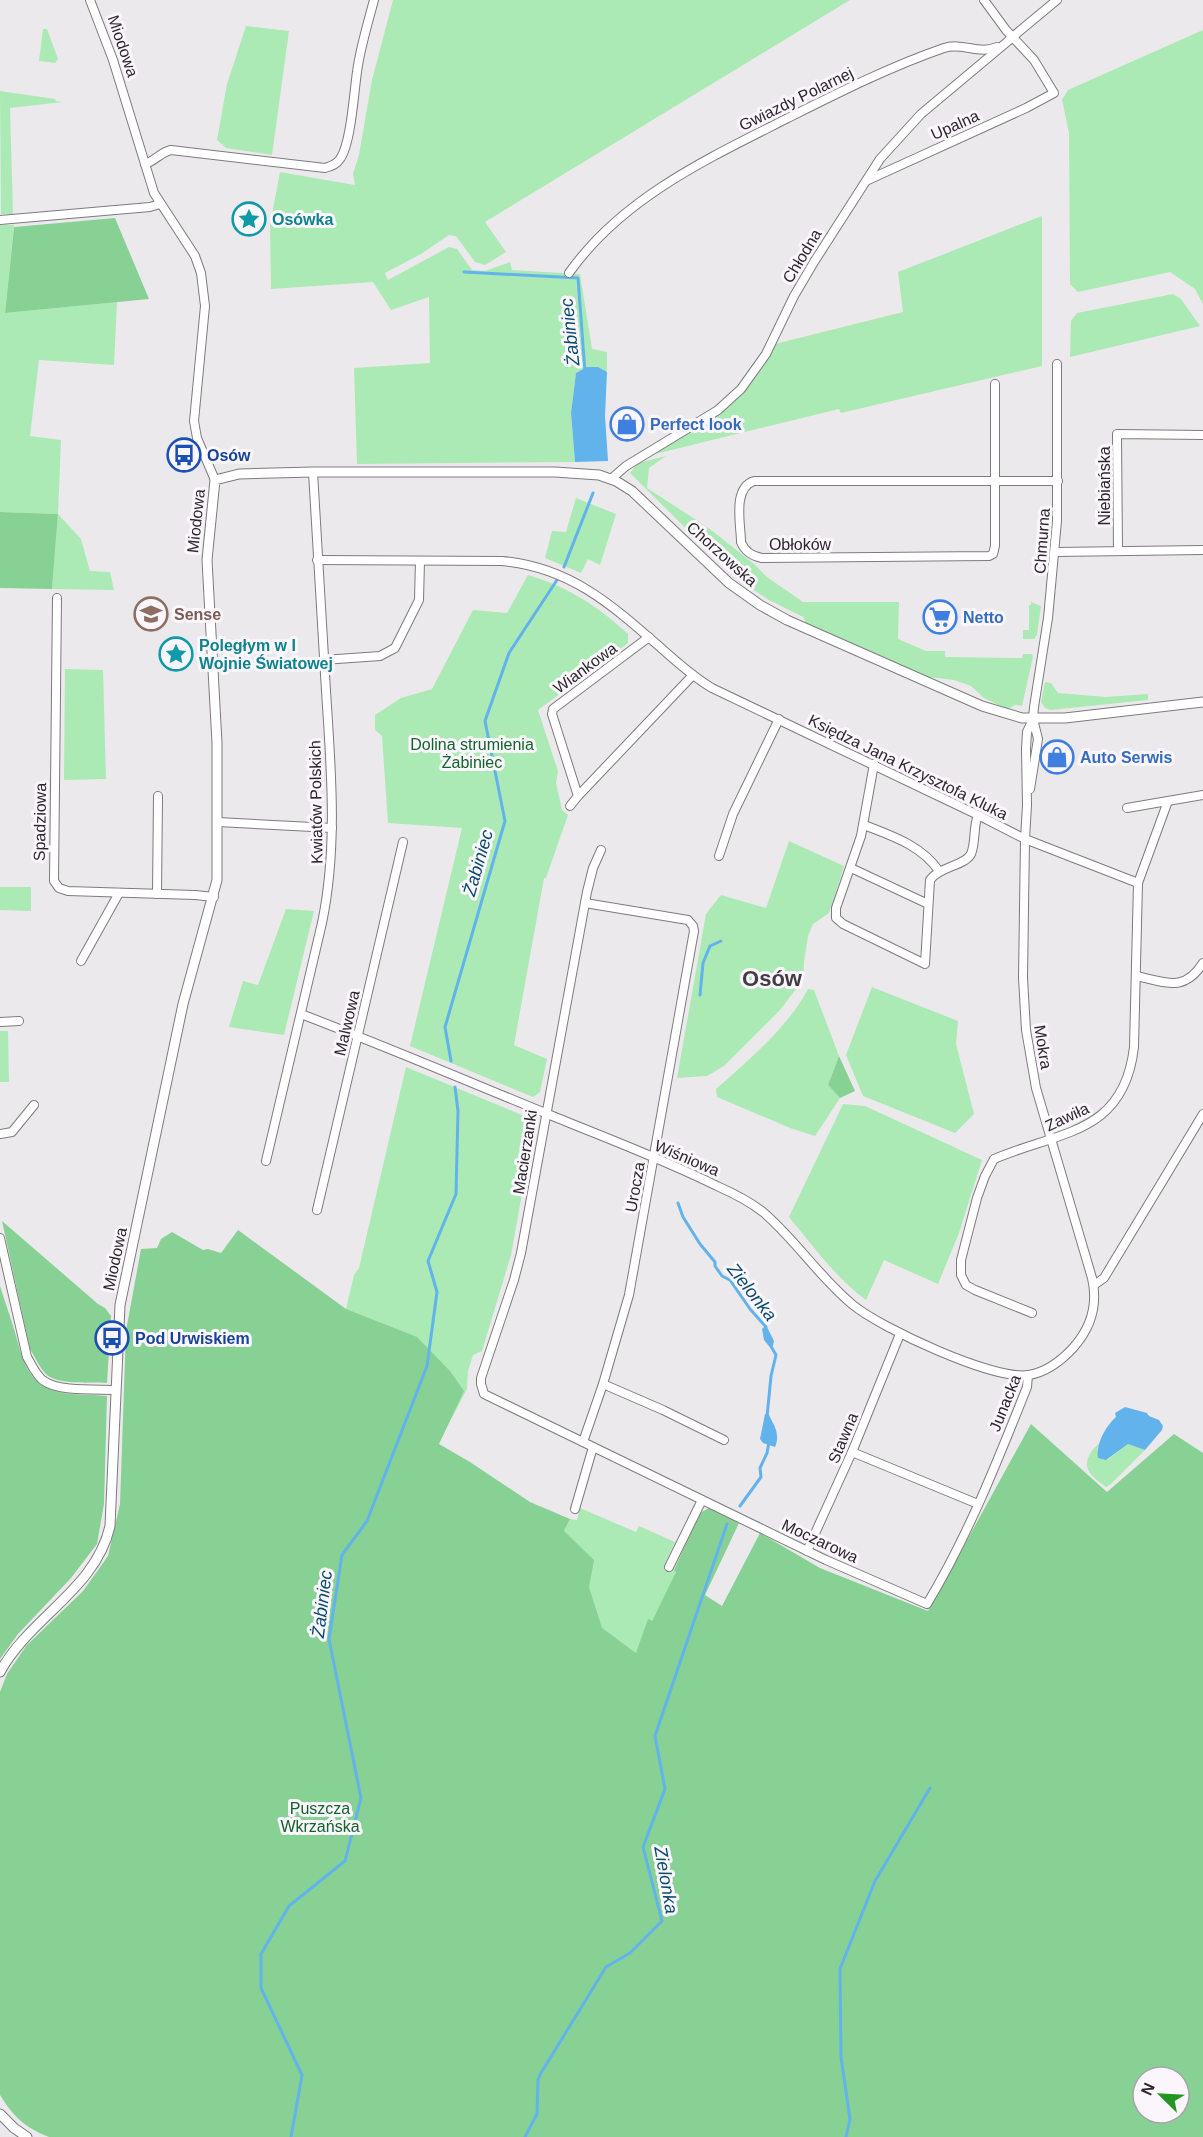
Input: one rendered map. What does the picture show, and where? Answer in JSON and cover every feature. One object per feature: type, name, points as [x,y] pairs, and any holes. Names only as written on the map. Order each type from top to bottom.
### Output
[{"type":"street","name":"Miodowa","points":[[0,1672],[22,1640],[87,1575],[105,1544],[112,1514],[119,1319],[122,1298],[183,1004],[214,897],[217,878],[216,728],[207,560],[215,480],[197,438],[194,421],[205,306],[203,283],[195,256],[154,193],[112,60],[90,0]]},
{"type":"street","points":[[145,164],[165,151],[171,150],[325,168],[339,161],[344,148],[355,97],[357,71],[374,0]]},
{"type":"street","points":[[984,0],[1013,37]]},
{"type":"street","name":"Gwiazdy Polarnej","points":[[569,273],[591,245],[647,196],[739,142],[851,85],[926,54],[958,46],[985,51],[995,48],[1013,37],[1057,0]]},
{"type":"street","name":"Upalna","points":[[866,181],[1054,93],[1034,60],[1013,37]]},
{"type":"street","name":"Chłodna","points":[[612,479],[626,466],[718,410],[741,389],[766,354],[794,296],[880,159],[921,114],[1013,37]]},
{"type":"street","points":[[0,220],[150,207],[160,204]]},
{"type":"street","name":"Chmurna","points":[[1033,719],[1055,552],[1058,481],[1057,364]]},
{"type":"street","name":"Obłoków","points":[[995,384],[995,480],[995,546],[993,554],[985,557],[762,558],[749,553],[741,542],[741,492],[751,482],[995,480],[1058,481]]},
{"type":"street","name":"Niebiańska","points":[[1118,551],[1117,434],[1203,435]]},
{"type":"street","name":"Chorzowska","points":[[215,480],[239,474],[313,472],[576,473],[612,479],[642,499],[729,583],[766,609],[982,706],[1033,719],[1074,717],[1203,702]]},
{"type":"street","name":"Kwiatów Polskich","points":[[266,1161],[327,899],[332,828],[331,771],[313,472]]},
{"type":"street","points":[[1055,552],[1203,550]]},
{"type":"street","name":"Księdza Jana Krzysztofa Kluka","points":[[317,560],[502,561],[544,570],[579,584],[616,608],[693,675],[712,688],[978,814],[1025,839],[1137,883]]},
{"type":"street","points":[[323,660],[380,656],[395,648],[419,600],[420,561]]},
{"type":"street","name":"Spadziowa","points":[[57,598],[54,881],[59,888],[68,891],[214,897]]},
{"type":"street","name":"Wiankowa","points":[[578,796],[552,714],[553,709],[649,637]]},
{"type":"street","points":[[570,806],[693,675]]},
{"type":"street","points":[[719,856],[733,814],[779,719]]},
{"type":"street","name":"Mokra","points":[[1033,719],[1026,739],[1028,805],[1025,839],[1024,1017],[1034,1078],[1094,1285]]},
{"type":"street","points":[[874,765],[864,825],[836,908],[836,918],[843,924],[925,964],[929,884],[939,871],[964,860],[971,854],[978,814]]},
{"type":"street","points":[[1127,808],[1203,795]]},
{"type":"street","points":[[157,894],[158,796]]},
{"type":"street","name":"Zawiła","points":[[1032,1313],[970,1288],[963,1281],[959,1269],[981,1186],[994,1159],[1089,1124],[1104,1113],[1119,1093],[1133,1056],[1137,883],[1168,801]]},
{"type":"street","points":[[218,822],[332,828]]},
{"type":"street","points":[[864,825],[919,850],[939,871]]},
{"type":"street","name":"Malwowa","points":[[316,1210],[403,842]]},
{"type":"street","name":"Macierzanki","points":[[489,1398],[482,1390],[481,1378],[518,1267],[585,903],[593,868],[601,850]]},
{"type":"street","points":[[851,868],[928,904]]},
{"type":"street","points":[[81,961],[119,893]]},
{"type":"street","name":"Urocza","points":[[583,1442],[629,1295],[694,931],[691,922],[681,919],[585,903]]},
{"type":"street","points":[[1136,976],[1181,984],[1192,978],[1203,963]]},
{"type":"street","name":"Wiśniowa","points":[[301,1014],[714,1184],[756,1207],[779,1227],[842,1296],[869,1317],[900,1334],[996,1372],[1028,1375]]},
{"type":"street","points":[[0,1022],[20,1021]]},
{"type":"street","points":[[0,1134],[12,1132],[33,1105]]},
{"type":"street","points":[[1094,1285],[1104,1278],[1203,1114]]},
{"type":"street","points":[[0,1239],[27,1357],[35,1371],[44,1381],[56,1386],[116,1390]]},
{"type":"street","name":"Junacka","points":[[927,1604],[942,1579],[978,1504],[1027,1387],[1028,1375],[1043,1371],[1059,1361],[1079,1341],[1093,1313],[1094,1285]]},
{"type":"street","name":"Stawna","points":[[807,1551],[852,1452],[900,1334]]},
{"type":"street","points":[[603,1384],[724,1440]]},
{"type":"street","name":"Moczarowa","points":[[489,1398],[807,1551],[927,1604]]},
{"type":"street","points":[[575,1509],[593,1447]]},
{"type":"street","points":[[852,1452],[978,1504]]},
{"type":"street","points":[[669,1567],[702,1500]]},
{"type":"street","points":[[0,2114],[27,2137]]},
{"type":"green space","points":[[393,0],[850,0],[485,222],[506,252],[485,265],[475,262],[456,236],[449,235],[421,254],[385,273],[388,280],[449,247],[457,249],[472,270],[485,271],[510,262],[512,270],[580,274],[592,349],[607,352],[607,372],[591,368],[576,373],[571,413],[575,462],[357,464],[354,368],[430,363],[429,297],[391,310],[373,282],[271,289],[270,225],[280,172],[355,185],[353,174],[359,155],[372,80]]},
{"type":"green space","points":[[246,26],[289,31],[272,155],[226,148],[217,140],[227,84]]},
{"type":"green space","points":[[43,29],[47,29],[58,59],[55,63],[39,61]]},
{"type":"green space","points":[[1203,30],[1203,304],[1195,289],[1170,272],[1078,292],[1070,284],[1069,133],[1062,100],[1068,90]]},
{"type":"green space","points":[[0,91],[63,102],[10,108],[13,214],[1,214]]},
{"type":"green space","points":[[1042,216],[1042,366],[841,413],[839,409],[655,454],[725,409],[760,371],[775,344],[903,312],[898,272]]},
{"type":"green space","points":[[115,218],[149,299],[5,313],[14,227]]},
{"type":"green space","points":[[0,225],[14,225],[5,313],[117,302],[114,365],[39,360],[30,436],[61,440],[58,514],[0,512]]},
{"type":"green space","points":[[1173,294],[1181,299],[1200,326],[1070,357],[1071,321],[1077,313]]},
{"type":"green space","points":[[666,456],[649,468],[647,488],[710,529],[767,577],[803,602],[899,602],[898,639],[926,651],[945,651],[945,657],[1022,658],[1023,654],[1032,654],[1022,706],[1016,705],[1007,709],[984,698],[971,686],[954,680],[929,677],[806,623],[803,617],[769,600],[736,578],[630,473],[638,463]]},
{"type":"green space","points":[[576,498],[616,514],[600,565],[588,559],[581,573],[545,558],[552,531],[566,532]]},
{"type":"green space","points":[[0,512],[58,514],[52,589],[0,588]]},
{"type":"green space","points":[[58,514],[81,539],[90,571],[110,572],[114,590],[52,589]]},
{"type":"green space","name":"Dolina strumienia Żabiniec","points":[[528,575],[582,598],[628,634],[628,643],[538,710],[558,771],[556,783],[562,810],[568,815],[546,878],[544,878],[514,1045],[547,1059],[540,1092],[533,1097],[410,1046],[462,828],[388,823],[382,736],[375,730],[375,715],[401,698],[432,689],[473,610],[507,613]]},
{"type":"green space","points":[[1031,602],[1041,606],[1037,635],[1034,639],[1023,639],[1023,630],[1029,630]]},
{"type":"green space","points":[[65,669],[103,670],[106,779],[64,780]]},
{"type":"green space","points":[[1045,682],[1051,683],[1058,693],[1105,697],[1148,694],[1148,700],[1051,710],[1045,708],[1041,702]]},
{"type":"green space","points":[[789,841],[844,866],[829,913],[813,924],[808,936],[803,980],[780,1010],[724,1066],[707,1076],[677,1078],[706,914],[721,895],[766,908]]},
{"type":"green space","points":[[0,887],[31,887],[31,911],[0,910]]},
{"type":"green space","points":[[286,909],[314,911],[284,1035],[229,1027],[243,981],[258,985]]},
{"type":"green space","points":[[872,987],[958,1021],[956,1044],[974,1114],[955,1133],[863,1096],[846,1055]]},
{"type":"green space","points":[[808,989],[814,990],[839,1056],[828,1085],[840,1098],[815,1136],[790,1128],[717,1097],[716,1089],[779,1030]]},
{"type":"green space","points":[[0,1031],[8,1031],[9,1082],[0,1082]]},
{"type":"green space","points":[[839,1056],[855,1091],[840,1098],[828,1085]]},
{"type":"green space","points":[[406,1067],[529,1118],[534,1127],[511,1255],[482,1351],[473,1355],[468,1371],[467,1389],[438,1444],[346,1309],[354,1275],[359,1268]]},
{"type":"green space","points":[[843,1104],[865,1106],[982,1160],[959,1233],[938,1284],[884,1260],[866,1300],[835,1272],[789,1217]]},
{"type":"green space","points":[[2,1221],[105,1308],[111,1316],[107,1383],[58,1380],[51,1378],[39,1365],[30,1349]]},
{"type":"green space","name":"Puszcza Wkrzańska","points":[[238,1230],[346,1309],[417,1337],[450,1371],[464,1391],[439,1444],[530,1502],[570,1519],[564,1531],[594,1560],[589,1587],[602,1628],[636,1653],[648,1619],[652,1621],[676,1572],[674,1570],[700,1513],[709,1508],[739,1523],[705,1595],[722,1606],[760,1533],[820,1568],[928,1611],[1031,1424],[1107,1492],[1174,1434],[1203,1453],[1203,2137],[49,2137],[33,2130],[20,2120],[0,2095],[0,1692],[7,1674],[26,1646],[83,1591],[108,1556],[120,1504],[126,1331],[141,1249],[157,1248],[161,1239],[172,1232],[203,1250],[208,1249],[221,1253]]},
{"type":"green space","points":[[0,1286],[21,1354],[35,1380],[59,1392],[107,1396],[104,1504],[97,1544],[71,1578],[18,1634],[0,1659]]},
{"type":"green space","points":[[1101,1442],[1097,1450],[1107,1460],[1128,1444],[1145,1450],[1106,1487],[1091,1475],[1087,1464],[1091,1452]]},
{"type":"green space","points":[[580,1508],[636,1532],[639,1526],[675,1542],[664,1565],[677,1571],[652,1621],[667,1675],[539,1584],[570,1519],[577,1520]]},
{"type":"water","points":[[587,367],[598,367],[607,372],[605,416],[608,461],[575,462],[571,413],[576,373]]},
{"type":"water","points":[[766,1325],[774,1341],[772,1350],[764,1340],[762,1329]]},
{"type":"water","points":[[1125,1407],[1147,1413],[1159,1420],[1163,1426],[1162,1430],[1145,1450],[1128,1444],[1106,1460],[1098,1458],[1098,1447],[1105,1431],[1116,1417],[1115,1413]]},
{"type":"water","points":[[768,1413],[777,1433],[775,1447],[763,1443],[760,1439],[765,1414]]},
{"type":"waterway","name":"Żabiniec","points":[[464,272],[578,278],[585,372]]},
{"type":"waterway","name":"Żabiniec","points":[[564,567],[593,493]]},
{"type":"waterway","name":"Żabiniec","points":[[451,1061],[445,1027],[505,821],[485,721],[509,653],[557,580]]},
{"type":"waterway","points":[[700,995],[703,963],[710,946],[721,941]]},
{"type":"waterway","name":"Żabiniec","points":[[291,2137],[302,2075],[261,1988],[261,1954],[289,1906],[345,1861],[361,1798],[329,1639],[342,1555],[367,1521],[427,1366],[437,1292],[428,1261],[456,1194],[458,1111],[455,1087]]},
{"type":"waterway","name":"Zielonka","points":[[678,1203],[683,1217],[715,1262],[722,1276],[730,1280],[766,1327]]},
{"type":"waterway","name":"Zielonka","points":[[767,1417],[771,1376],[776,1355],[772,1348]]},
{"type":"waterway","name":"Zielonka","points":[[740,1506],[761,1477],[760,1468],[769,1442]]},
{"type":"waterway","name":"Zielonka","points":[[525,2137],[537,2114],[538,2080],[541,2073],[606,1967],[630,1953],[662,1921],[643,1847],[665,1789],[655,1736],[727,1524]]},
{"type":"waterway","points":[[846,2137],[850,2119],[841,2057],[840,1969],[875,1881],[930,1788]]},
{"type":"place","name":"Osówka","points":[[249,219]]},
{"type":"place","name":"Perfect look","points":[[627,424]]},
{"type":"place","name":"Osów","points":[[184,455]]},
{"type":"place","name":"Sense","points":[[151,614]]},
{"type":"place","name":"Netto","points":[[940,617]]},
{"type":"place","name":"Poległym w I Wojnie Światowej","points":[[176,654]]},
{"type":"place","name":"Auto Serwis","points":[[1057,757]]},
{"type":"place","name":"Pod Urwiskiem","points":[[112,1338]]},
{"type":"district","name":"Osów","points":[[772,978]]}]
